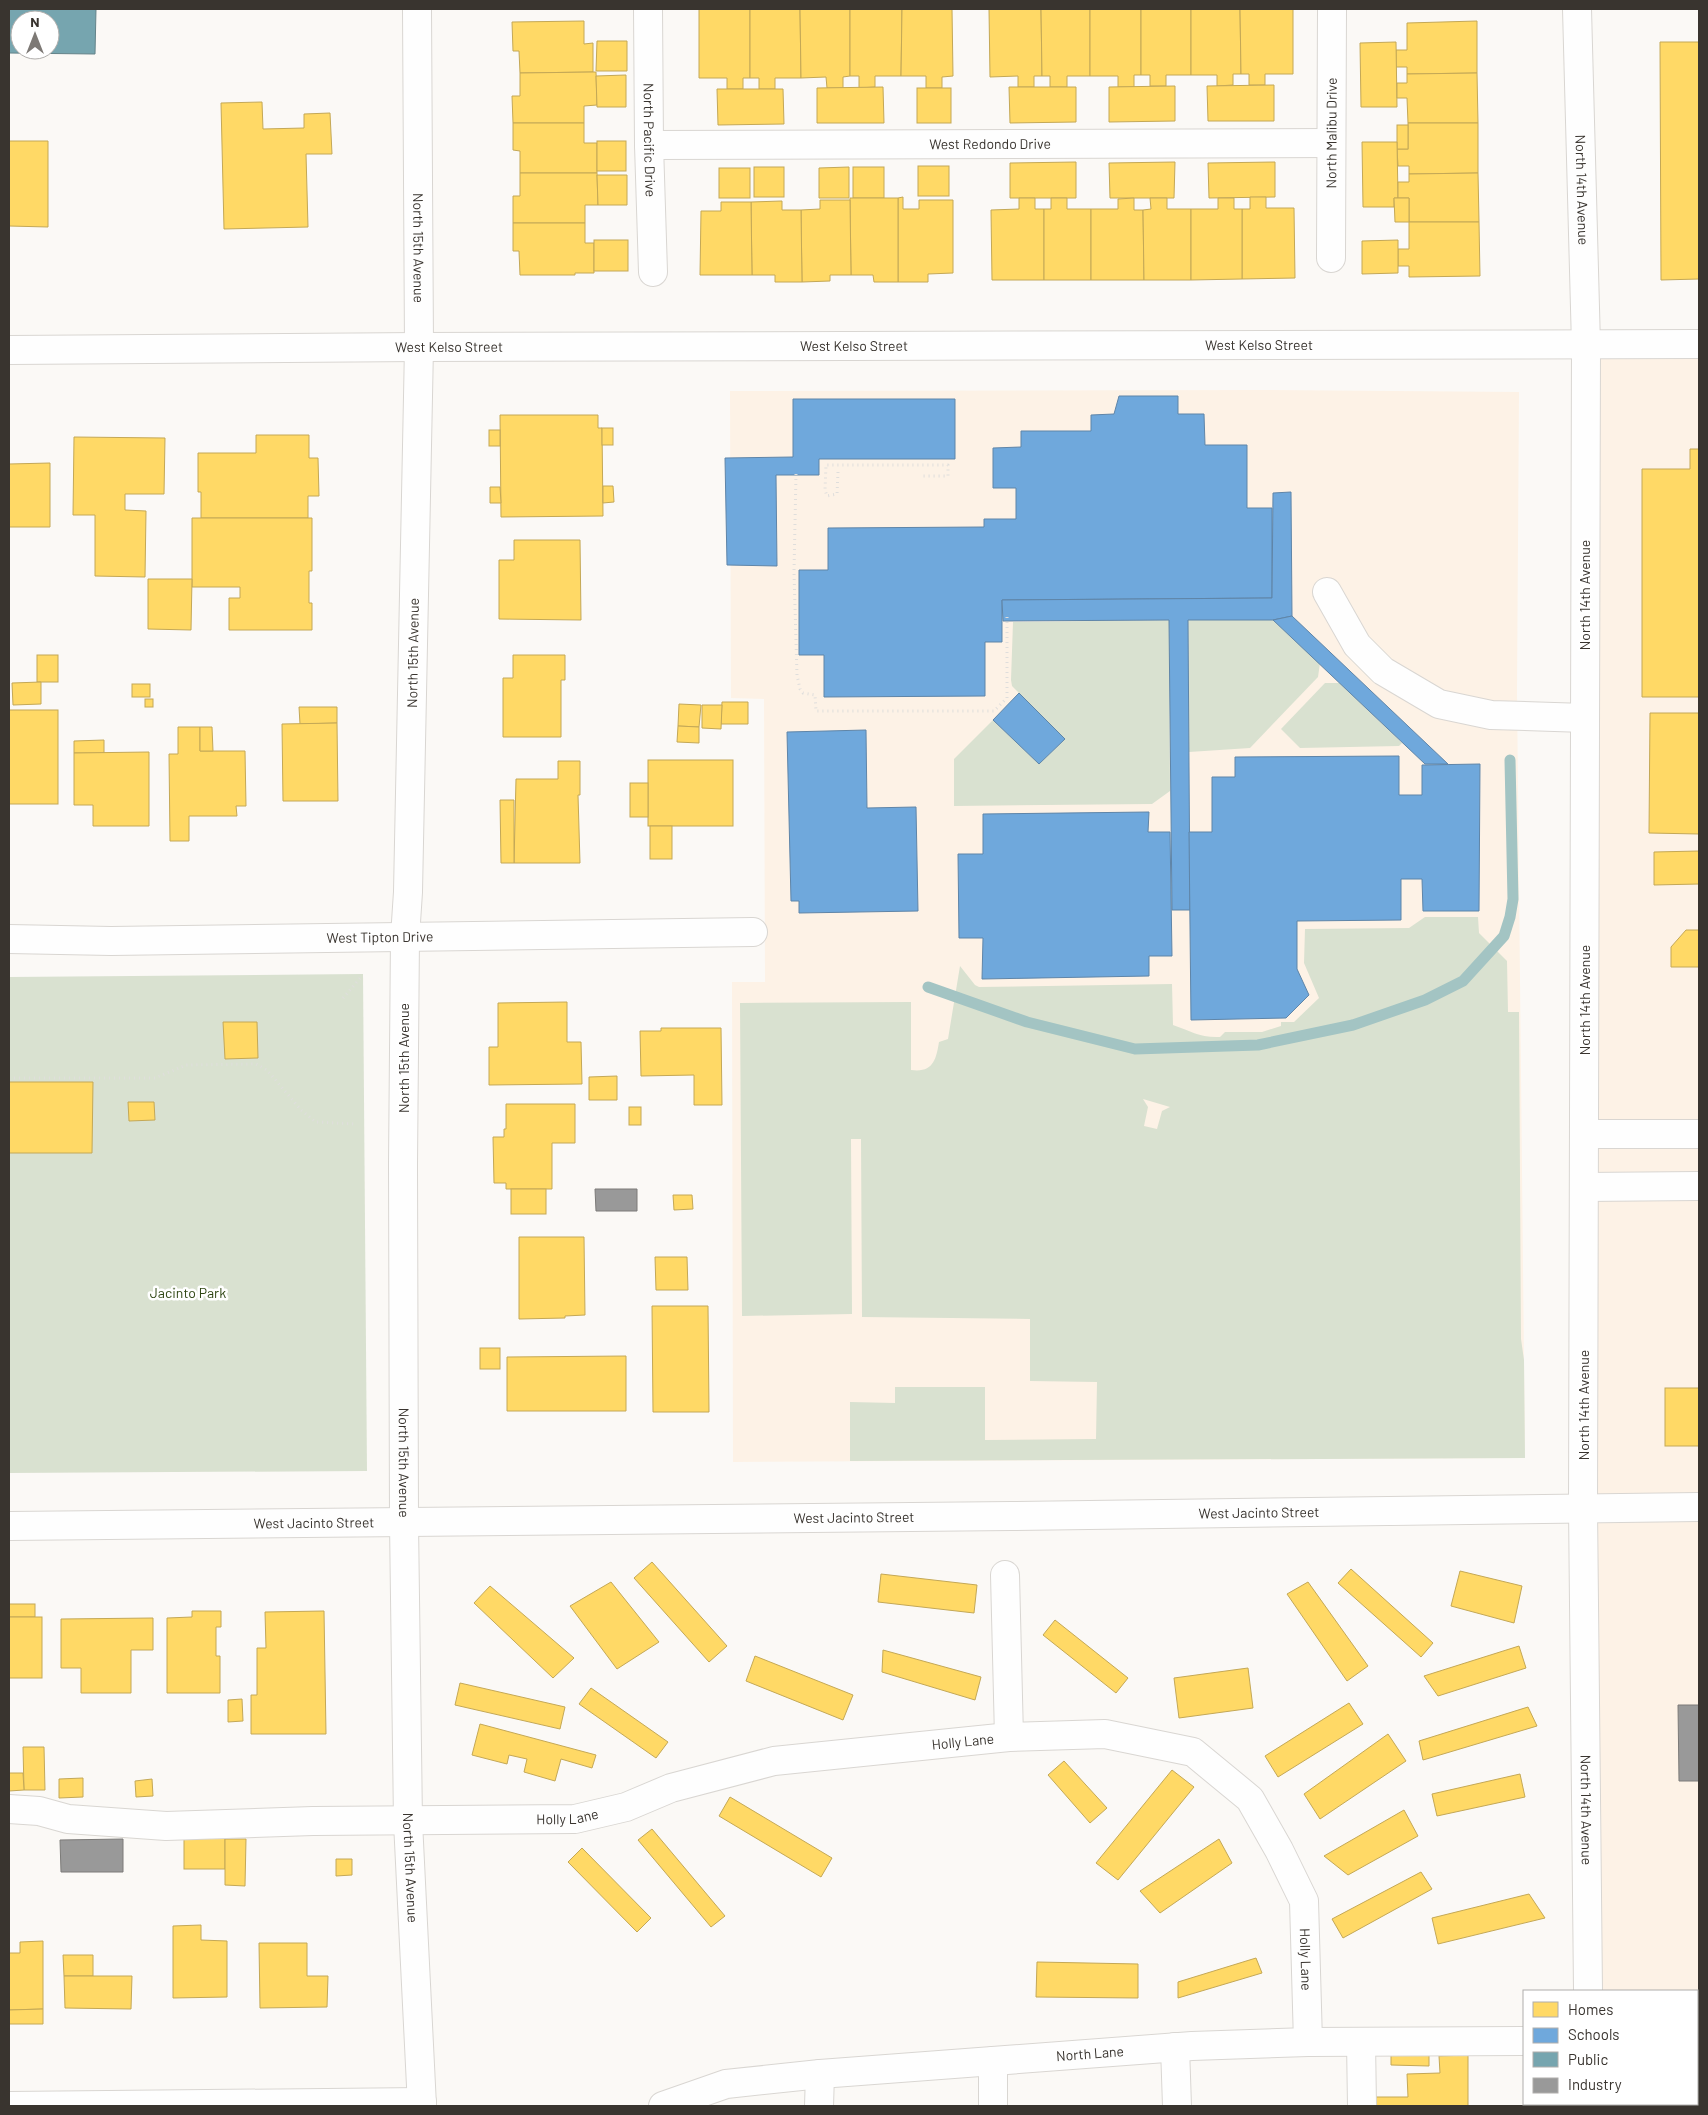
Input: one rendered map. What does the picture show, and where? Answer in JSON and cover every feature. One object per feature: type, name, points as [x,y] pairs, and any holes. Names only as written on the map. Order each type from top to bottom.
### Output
[{"type":"street","name":"North 15th Avenue","points":[[417,9],[419,347],[408,882],[405,937],[404,1523],[408,1822],[422,2104]]},
{"type":"street","name":"North Pacific Drive","points":[[648,9],[653,272]]},
{"type":"street","name":"North Malibu Drive","points":[[1331,258],[1332,9]]},
{"type":"street","name":"North 14th Avenue","points":[[1577,9],[1586,345],[1583,1507],[1588,1990]]},
{"type":"street","name":"West Redondo Drive","points":[[650,145],[1331,144]]},
{"type":"street","name":"West Kelso Street","points":[[9,350],[419,347],[1699,344]]},
{"type":"street","points":[[1327,592],[1357,646],[1383,671],[1439,704],[1491,715],[1585,718]]},
{"type":"street","name":"West Tipton Drive","points":[[9,939],[111,941],[753,932]]},
{"type":"street","points":[[1584,1134],[1699,1134]]},
{"type":"street","points":[[1584,1187],[1699,1186]]},
{"type":"street","name":"West Jacinto Street","points":[[9,1526],[1041,1516],[1583,1507],[1699,1507]]},
{"type":"street","points":[[1005,1575],[1008,1737]]},
{"type":"street","name":"Holly Lane","points":[[9,1809],[39,1811],[68,1819],[166,1826],[314,1821],[408,1822],[575,1819],[626,1807],[671,1788],[774,1761],[1008,1737],[1105,1734],[1193,1752],[1250,1799],[1279,1850],[1304,1902],[1308,2042]]},
{"type":"street","name":"North Lane","points":[[663,2106],[726,2084],[820,2074],[1175,2047],[1308,2042],[1523,2041]]},
{"type":"street","points":[[1361,2042],[1362,2106]]},
{"type":"street","points":[[1175,2047],[1177,2106]]},
{"type":"street","points":[[993,2061],[993,2106]]},
{"type":"street","points":[[819,2106],[820,2074]]},
{"type":"street","points":[[9,2106],[422,2104]]},
{"type":"path","points":[[838,472],[837,494],[831,496],[826,494],[826,465],[948,465],[948,476],[922,476]]},
{"type":"path","points":[[796,474],[794,572],[797,675],[800,689],[803,693],[815,695],[816,711],[994,711],[1007,698],[1007,614]]},
{"type":"path","points":[[343,998],[362,976]]},
{"type":"path","points":[[9,1078],[155,1078],[186,1065],[256,1064],[267,1070],[301,1110],[316,1122],[355,1124]]},
{"type":"shaded area","points":[[1699,344],[1699,2106],[1589,2106],[1698,2105],[1698,1990],[1588,1990],[1586,345]]},
{"type":"shaded area","points":[[1258,390],[1519,392],[1517,692],[1525,1458],[733,1462],[732,982],[765,982],[764,699],[731,698],[730,391]]},
{"type":"green space","points":[[1169,620],[1170,791],[1152,804],[954,806],[954,759],[993,720],[1039,764],[1065,739],[1012,686],[1013,622]]},
{"type":"green space","points":[[1188,620],[1273,620],[1320,663],[1318,677],[1250,748],[1189,752]]},
{"type":"green space","points":[[1325,683],[1340,683],[1402,743],[1399,746],[1300,748],[1281,729]]},
{"type":"green space","points":[[1425,917],[1478,917],[1479,933],[1507,961],[1508,1012],[1519,1012],[1521,1339],[1524,1360],[1525,1458],[850,1461],[850,1402],[895,1403],[895,1387],[985,1387],[985,1440],[1096,1439],[1097,1382],[1030,1381],[1030,1319],[862,1317],[861,1139],[851,1139],[852,1314],[742,1316],[740,1003],[911,1002],[911,1070],[929,1067],[935,1060],[939,1042],[948,1039],[960,966],[975,985],[979,987],[1172,984],[1173,1025],[1201,1035],[1220,1037],[1225,1032],[1262,1032],[1281,1026],[1281,1022],[1294,1022],[1319,998],[1304,963],[1305,929],[1409,928]],"holes":[[[1143,1099],[1170,1107],[1162,1111],[1157,1129],[1144,1126],[1148,1107]]]},
{"type":"green space","name":"Jacinto Park","points":[[363,974],[367,1471],[9,1473],[9,977]]},
{"type":"building: Homes","points":[[699,9],[750,9],[750,78],[743,78],[743,89],[727,89],[727,78],[699,78]]},
{"type":"building: Homes","points":[[750,9],[800,9],[801,78],[775,78],[775,89],[759,89],[759,78],[750,78]]},
{"type":"building: Homes","points":[[800,9],[850,9],[850,76],[843,77],[843,88],[827,88],[826,77],[801,78]]},
{"type":"building: Homes","points":[[850,9],[902,9],[901,76],[875,76],[875,87],[859,88],[859,76],[850,76]]},
{"type":"building: Homes","points":[[902,9],[952,9],[953,76],[942,77],[942,88],[926,88],[926,76],[901,76]]},
{"type":"building: Homes","points":[[989,9],[1041,9],[1042,76],[1034,76],[1034,87],[1018,87],[1018,76],[990,77]]},
{"type":"building: Homes","points":[[1041,9],[1090,9],[1090,76],[1067,76],[1067,87],[1050,87],[1050,76],[1042,76]]},
{"type":"building: Homes","points":[[1090,9],[1141,9],[1141,75],[1134,75],[1134,87],[1118,87],[1118,76],[1090,76]]},
{"type":"building: Homes","points":[[1141,9],[1191,9],[1191,75],[1166,75],[1166,86],[1150,86],[1150,75],[1141,75]]},
{"type":"building: Homes","points":[[1191,9],[1240,9],[1241,74],[1233,74],[1233,85],[1217,86],[1217,75],[1191,75]]},
{"type":"building: Homes","points":[[1240,9],[1293,9],[1293,74],[1265,74],[1265,85],[1249,85],[1249,74],[1241,74]]},
{"type":"building: Homes","points":[[584,21],[584,44],[593,43],[593,72],[520,73],[519,51],[513,51],[512,22]]},
{"type":"building: Homes","points":[[1477,21],[1477,73],[1407,74],[1407,67],[1396,67],[1396,50],[1407,50],[1407,23]]},
{"type":"building: Homes","points":[[597,41],[627,41],[627,71],[596,71]]},
{"type":"building: Homes","points":[[1396,42],[1397,107],[1361,107],[1360,43]]},
{"type":"building: Homes","points":[[1660,42],[1699,42],[1699,279],[1661,280]]},
{"type":"building: Homes","points":[[596,72],[597,105],[584,106],[584,123],[513,123],[512,96],[520,96],[520,73]]},
{"type":"building: Homes","points":[[1477,73],[1478,123],[1408,123],[1407,98],[1397,98],[1397,83],[1407,83],[1407,74]]},
{"type":"building: Homes","points":[[626,75],[626,107],[597,107],[596,76]]},
{"type":"building: Homes","points":[[1274,85],[1274,121],[1208,121],[1207,86]]},
{"type":"building: Homes","points":[[1175,86],[1175,121],[1109,122],[1109,87]]},
{"type":"building: Homes","points":[[883,87],[884,123],[817,123],[817,88]]},
{"type":"building: Homes","points":[[1009,87],[1076,87],[1076,122],[1010,123]]},
{"type":"building: Homes","points":[[917,88],[951,88],[951,123],[917,123]]},
{"type":"building: Homes","points":[[717,89],[783,89],[784,124],[718,125]]},
{"type":"building: Homes","points":[[262,102],[263,129],[304,128],[304,114],[330,113],[332,154],[306,154],[308,227],[224,229],[221,103]]},
{"type":"building: Homes","points":[[513,123],[584,123],[584,143],[597,143],[597,173],[520,173],[520,151],[513,150]]},
{"type":"building: Homes","points":[[1408,123],[1478,123],[1478,173],[1409,174],[1409,166],[1398,166],[1397,149],[1408,149]]},
{"type":"building: Homes","points":[[1397,125],[1408,125],[1408,149],[1397,149]]},
{"type":"building: Homes","points":[[9,141],[48,141],[48,227],[9,226]]},
{"type":"building: Homes","points":[[597,141],[626,141],[626,171],[597,171]]},
{"type":"building: Homes","points":[[1362,142],[1397,142],[1398,198],[1394,198],[1394,207],[1363,207]]},
{"type":"building: Homes","points":[[1076,162],[1076,198],[1010,198],[1010,163]]},
{"type":"building: Homes","points":[[1175,162],[1174,198],[1110,198],[1109,163]]},
{"type":"building: Homes","points":[[1275,162],[1275,197],[1209,198],[1208,163]]},
{"type":"building: Homes","points":[[918,166],[949,166],[949,196],[918,196]]},
{"type":"building: Homes","points":[[754,167],[784,167],[784,197],[754,197]]},
{"type":"building: Homes","points":[[849,167],[849,198],[819,198],[819,168]]},
{"type":"building: Homes","points":[[853,167],[884,167],[884,198],[853,198]]},
{"type":"building: Homes","points":[[719,168],[750,168],[750,198],[719,198]]},
{"type":"building: Homes","points":[[520,173],[597,173],[598,205],[585,205],[585,223],[513,223],[513,196],[520,196]]},
{"type":"building: Homes","points":[[1478,173],[1479,222],[1409,222],[1409,198],[1398,198],[1398,182],[1409,182],[1409,174]]},
{"type":"building: Homes","points":[[597,175],[627,175],[627,205],[598,205]]},
{"type":"building: Homes","points":[[903,197],[903,209],[919,209],[919,200],[953,200],[953,273],[928,274],[928,282],[898,282],[898,198]]},
{"type":"building: Homes","points":[[1250,197],[1266,197],[1266,208],[1294,208],[1295,278],[1242,279],[1242,209],[1250,209]]},
{"type":"building: Homes","points":[[850,198],[898,198],[898,282],[874,282],[873,275],[851,275]]},
{"type":"building: Homes","points":[[1019,198],[1035,198],[1035,209],[1044,209],[1044,280],[992,280],[991,210],[1019,209]]},
{"type":"building: Homes","points":[[1051,198],[1067,198],[1067,209],[1091,209],[1091,280],[1044,280],[1044,209],[1051,209]]},
{"type":"building: Homes","points":[[1134,198],[1134,210],[1143,210],[1144,280],[1091,280],[1091,209],[1118,209],[1118,199]]},
{"type":"building: Homes","points":[[1150,198],[1167,198],[1167,209],[1191,209],[1191,280],[1144,280],[1143,210],[1151,209]]},
{"type":"building: Homes","points":[[1218,198],[1234,198],[1234,209],[1242,209],[1242,279],[1191,280],[1191,209],[1218,209]]},
{"type":"building: Homes","points":[[1394,198],[1409,198],[1409,222],[1395,222]]},
{"type":"building: Homes","points":[[820,200],[850,200],[851,275],[830,275],[830,281],[802,282],[801,210],[820,209]]},
{"type":"building: Homes","points":[[782,201],[782,210],[801,210],[802,282],[775,282],[775,275],[752,275],[751,202]]},
{"type":"building: Homes","points":[[721,202],[751,202],[752,275],[700,275],[701,211],[721,211]]},
{"type":"building: Homes","points":[[1409,222],[1479,222],[1480,276],[1409,277],[1409,266],[1398,266],[1398,249],[1409,249]]},
{"type":"building: Homes","points":[[513,223],[585,223],[585,243],[594,243],[594,273],[520,275],[519,251],[513,251]]},
{"type":"building: Homes","points":[[594,240],[628,240],[628,271],[594,271]]},
{"type":"building: Homes","points":[[1398,240],[1398,273],[1362,274],[1362,241]]},
{"type":"building: Homes","points":[[500,415],[598,415],[598,428],[602,428],[603,516],[501,517]]},
{"type":"building: Homes","points":[[602,428],[613,428],[613,445],[602,445]]},
{"type":"building: Homes","points":[[489,430],[500,430],[500,446],[489,446]]},
{"type":"building: Homes","points":[[256,435],[309,435],[309,458],[318,458],[319,496],[308,496],[308,518],[201,518],[201,492],[198,492],[198,453],[256,453]]},
{"type":"building: Homes","points":[[74,437],[165,438],[164,494],[125,494],[125,510],[146,511],[145,577],[95,576],[95,515],[73,515]]},
{"type":"building: Homes","points":[[1690,449],[1699,449],[1699,697],[1642,697],[1642,469],[1690,469]]},
{"type":"building: Homes","points":[[50,463],[50,527],[9,527],[9,464]]},
{"type":"building: Homes","points":[[603,486],[613,486],[614,502],[603,503]]},
{"type":"building: Homes","points":[[490,487],[500,487],[501,503],[490,503]]},
{"type":"building: Homes","points":[[192,518],[312,518],[312,571],[309,571],[309,603],[312,603],[312,630],[229,630],[229,598],[240,598],[240,587],[192,587]]},
{"type":"building: Homes","points":[[514,540],[580,540],[581,620],[499,619],[499,560],[514,560]]},
{"type":"building: Homes","points":[[148,579],[192,579],[191,630],[148,629]]},
{"type":"building: Homes","points":[[37,655],[58,655],[58,682],[37,682]]},
{"type":"building: Homes","points":[[513,655],[565,655],[565,680],[561,680],[561,737],[503,737],[503,678],[513,678]]},
{"type":"building: Homes","points":[[41,682],[41,704],[13,705],[12,683]]},
{"type":"building: Homes","points":[[132,684],[150,684],[150,697],[132,697]]},
{"type":"building: Homes","points":[[145,699],[153,699],[153,707],[145,707]]},
{"type":"building: Homes","points":[[722,702],[748,702],[748,724],[721,724]]},
{"type":"building: Homes","points":[[679,704],[701,705],[699,727],[678,726]]},
{"type":"building: Homes","points":[[702,705],[722,705],[721,729],[702,728]]},
{"type":"building: Homes","points":[[299,707],[337,707],[337,723],[300,724]]},
{"type":"building: Homes","points":[[9,710],[58,710],[58,804],[9,804]]},
{"type":"building: Homes","points":[[1650,713],[1699,713],[1699,834],[1649,833]]},
{"type":"building: Homes","points":[[337,723],[338,801],[283,801],[282,724]]},
{"type":"building: Homes","points":[[678,726],[699,727],[699,743],[677,742]]},
{"type":"building: Homes","points":[[178,727],[200,727],[200,751],[245,751],[246,806],[236,806],[237,816],[189,816],[189,841],[170,841],[169,754],[178,754]]},
{"type":"building: Homes","points":[[200,727],[212,727],[213,751],[200,751]]},
{"type":"building: Homes","points":[[104,740],[104,753],[74,753],[74,741]]},
{"type":"building: Homes","points":[[149,752],[149,826],[93,826],[93,805],[74,805],[74,753]]},
{"type":"building: Homes","points":[[648,760],[733,760],[733,826],[648,826]]},
{"type":"building: Homes","points":[[558,761],[580,761],[580,795],[578,795],[580,863],[514,863],[516,779],[558,779]]},
{"type":"building: Homes","points":[[630,783],[648,783],[648,817],[630,817]]},
{"type":"building: Homes","points":[[500,800],[514,800],[514,863],[501,863]]},
{"type":"building: Homes","points":[[650,826],[672,826],[672,859],[650,859]]},
{"type":"building: Homes","points":[[1699,851],[1699,884],[1654,885],[1654,852]]},
{"type":"building: Homes","points":[[1686,930],[1699,930],[1699,967],[1671,967],[1671,947]]},
{"type":"building: Homes","points":[[567,1002],[567,1042],[581,1042],[582,1084],[489,1085],[489,1047],[498,1047],[498,1003]]},
{"type":"building: Homes","points":[[223,1022],[257,1022],[258,1058],[225,1059]]},
{"type":"building: Homes","points":[[661,1028],[721,1028],[722,1105],[694,1105],[694,1075],[641,1076],[640,1031],[661,1031]]},
{"type":"building: Homes","points":[[617,1076],[617,1100],[589,1100],[589,1077]]},
{"type":"building: Homes","points":[[9,1082],[93,1082],[92,1153],[9,1153]]},
{"type":"building: Homes","points":[[128,1102],[154,1102],[155,1120],[129,1121]]},
{"type":"building: Homes","points":[[506,1104],[575,1104],[575,1143],[552,1143],[552,1189],[506,1189],[506,1183],[494,1183],[493,1137],[504,1137],[504,1129],[506,1129]]},
{"type":"building: Homes","points":[[629,1107],[641,1107],[641,1125],[629,1125]]},
{"type":"building: Homes","points":[[511,1189],[546,1189],[546,1214],[511,1214]]},
{"type":"building: Homes","points":[[673,1195],[692,1195],[693,1209],[674,1210]]},
{"type":"building: Homes","points":[[519,1237],[584,1237],[585,1315],[565,1316],[565,1318],[519,1319]]},
{"type":"building: Homes","points":[[655,1257],[687,1257],[688,1290],[656,1290]]},
{"type":"building: Homes","points":[[652,1306],[708,1306],[709,1412],[653,1412]]},
{"type":"building: Homes","points":[[480,1348],[500,1348],[500,1369],[480,1369]]},
{"type":"building: Homes","points":[[626,1356],[626,1411],[507,1411],[507,1357]]},
{"type":"building: Homes","points":[[1665,1388],[1699,1388],[1699,1446],[1665,1446]]},
{"type":"building: Homes","points":[[652,1562],[727,1646],[709,1662],[634,1578]]},
{"type":"building: Homes","points":[[1351,1569],[1433,1643],[1421,1657],[1338,1583]]},
{"type":"building: Homes","points":[[1460,1571],[1522,1586],[1514,1623],[1451,1606]]},
{"type":"building: Homes","points":[[881,1574],[977,1585],[974,1613],[878,1602]]},
{"type":"building: Homes","points":[[611,1582],[659,1642],[617,1669],[570,1606]]},
{"type":"building: Homes","points":[[1308,1582],[1368,1666],[1347,1681],[1287,1594]]},
{"type":"building: Homes","points":[[490,1586],[574,1658],[553,1678],[474,1603]]},
{"type":"building: Homes","points":[[9,1604],[35,1604],[35,1617],[9,1617]]},
{"type":"building: Homes","points":[[192,1611],[221,1611],[221,1627],[216,1627],[216,1656],[220,1656],[220,1693],[167,1693],[167,1618],[192,1617]]},
{"type":"building: Homes","points":[[324,1611],[326,1734],[251,1734],[251,1695],[257,1695],[257,1648],[266,1648],[265,1612]]},
{"type":"building: Homes","points":[[9,1617],[42,1617],[42,1678],[9,1678]]},
{"type":"building: Homes","points":[[153,1618],[153,1650],[131,1650],[131,1693],[81,1693],[81,1668],[61,1668],[61,1619]]},
{"type":"building: Homes","points":[[1055,1620],[1128,1678],[1116,1693],[1043,1635]]},
{"type":"building: Homes","points":[[1519,1646],[1526,1668],[1438,1696],[1424,1676]]},
{"type":"building: Homes","points":[[883,1650],[981,1677],[975,1700],[882,1672]]},
{"type":"building: Homes","points":[[755,1656],[853,1695],[843,1720],[746,1681]]},
{"type":"building: Homes","points":[[1248,1668],[1253,1708],[1179,1718],[1174,1678]]},
{"type":"building: Homes","points":[[460,1683],[565,1707],[560,1729],[455,1705]]},
{"type":"building: Homes","points":[[591,1688],[668,1742],[656,1758],[579,1704]]},
{"type":"building: Homes","points":[[242,1699],[243,1721],[228,1722],[228,1700]]},
{"type":"building: Homes","points":[[1349,1703],[1363,1724],[1278,1777],[1265,1756]]},
{"type":"building: Homes","points":[[1528,1707],[1537,1726],[1423,1760],[1419,1741]]},
{"type":"building: Homes","points":[[480,1724],[596,1755],[592,1768],[561,1759],[555,1781],[524,1772],[527,1759],[509,1755],[507,1764],[472,1755]]},
{"type":"building: Homes","points":[[1388,1734],[1406,1761],[1320,1819],[1304,1794]]},
{"type":"building: Homes","points":[[23,1747],[44,1747],[45,1790],[24,1790]]},
{"type":"building: Homes","points":[[1064,1761],[1107,1808],[1090,1823],[1048,1775]]},
{"type":"building: Homes","points":[[1172,1770],[1194,1787],[1118,1880],[1096,1863]]},
{"type":"building: Homes","points":[[9,1773],[23,1773],[24,1790],[9,1791]]},
{"type":"building: Homes","points":[[1520,1774],[1525,1797],[1437,1816],[1432,1794]]},
{"type":"building: Homes","points":[[83,1778],[83,1797],[59,1798],[59,1779]]},
{"type":"building: Homes","points":[[152,1779],[153,1796],[136,1797],[135,1781]]},
{"type":"building: Homes","points":[[730,1797],[832,1858],[821,1877],[719,1816]]},
{"type":"building: Homes","points":[[1404,1810],[1418,1836],[1348,1875],[1324,1856]]},
{"type":"building: Homes","points":[[652,1829],[725,1916],[711,1927],[638,1840]]},
{"type":"building: Homes","points":[[184,1836],[225,1836],[225,1869],[184,1869]]},
{"type":"building: Homes","points":[[225,1839],[246,1839],[245,1886],[225,1885]]},
{"type":"building: Homes","points":[[1219,1839],[1232,1863],[1160,1913],[1140,1891]]},
{"type":"building: Homes","points":[[582,1848],[651,1918],[637,1932],[568,1862]]},
{"type":"building: Homes","points":[[336,1859],[352,1859],[352,1875],[336,1876]]},
{"type":"building: Homes","points":[[1421,1872],[1432,1889],[1343,1938],[1332,1919]]},
{"type":"building: Homes","points":[[1529,1894],[1545,1918],[1438,1944],[1432,1918]]},
{"type":"building: Homes","points":[[201,1925],[201,1940],[227,1941],[227,1997],[173,1998],[173,1926]]},
{"type":"building: Homes","points":[[43,1941],[43,2009],[9,2010],[9,1953],[20,1953],[20,1942]]},
{"type":"building: Homes","points":[[259,1943],[307,1943],[307,1976],[328,1976],[327,2007],[260,2008]]},
{"type":"building: Homes","points":[[63,1955],[93,1955],[93,1976],[64,1976]]},
{"type":"building: Homes","points":[[1256,1958],[1262,1973],[1178,1998],[1178,1982]]},
{"type":"building: Homes","points":[[1037,1962],[1138,1964],[1138,1998],[1036,1997]]},
{"type":"building: Homes","points":[[64,1976],[132,1976],[131,2009],[65,2008]]},
{"type":"building: Homes","points":[[43,2009],[43,2024],[9,2024],[9,2010]]},
{"type":"building: Homes","points":[[1391,2050],[1429,2051],[1429,2066],[1391,2065]]},
{"type":"building: Homes","points":[[1468,2055],[1468,2106],[1374,2106],[1374,2097],[1408,2097],[1407,2074],[1440,2073],[1439,2056]]},
{"type":"building: Schools","points":[[1119,396],[1178,396],[1178,414],[1204,414],[1205,445],[1247,445],[1247,508],[1272,508],[1272,598],[1002,600],[1002,642],[985,642],[985,696],[824,697],[824,655],[799,655],[799,570],[828,570],[828,528],[984,527],[984,519],[1016,519],[1016,488],[993,488],[993,448],[1021,447],[1021,431],[1091,431],[1091,415],[1114,414]]},
{"type":"building: Schools","points":[[793,399],[955,399],[955,459],[819,459],[819,475],[776,475],[777,566],[727,565],[725,458],[793,457]]},
{"type":"building: Schools","points":[[1291,492],[1292,616],[1273,620],[1188,620],[1190,910],[1172,910],[1169,620],[1003,621],[1002,600],[1272,598],[1273,493]]},
{"type":"building: Schools","points":[[1292,616],[1448,764],[1425,764],[1273,620]]},
{"type":"building: Schools","points":[[1019,693],[1065,739],[1039,764],[993,720]]},
{"type":"building: Schools","points":[[866,730],[867,808],[916,807],[918,911],[799,913],[799,901],[791,901],[787,732]]},
{"type":"building: Schools","points":[[1399,756],[1399,795],[1422,795],[1422,765],[1480,764],[1479,911],[1423,911],[1422,879],[1401,879],[1401,920],[1297,921],[1297,969],[1309,995],[1286,1018],[1191,1020],[1189,832],[1212,832],[1212,777],[1235,777],[1235,757]]},
{"type":"building: Schools","points":[[1149,812],[1148,832],[1170,832],[1172,956],[1149,956],[1149,976],[982,979],[983,938],[959,938],[958,854],[983,854],[983,814]]},
{"type":"building: Public","points":[[9,9],[96,9],[95,54],[60,54],[60,10],[10,10],[10,53]]},
{"type":"building: Industry","points":[[595,1189],[637,1189],[637,1211],[596,1211]]},
{"type":"building: Industry","points":[[1678,1705],[1699,1705],[1699,1781],[1679,1781]]},
{"type":"building: Industry","points":[[123,1839],[123,1872],[61,1872],[60,1840]]},
{"type":"waterway","points":[[928,987],[1027,1022],[1135,1049],[1258,1045],[1353,1025],[1425,1000],[1463,981],[1504,936],[1513,899],[1510,760]]}]
